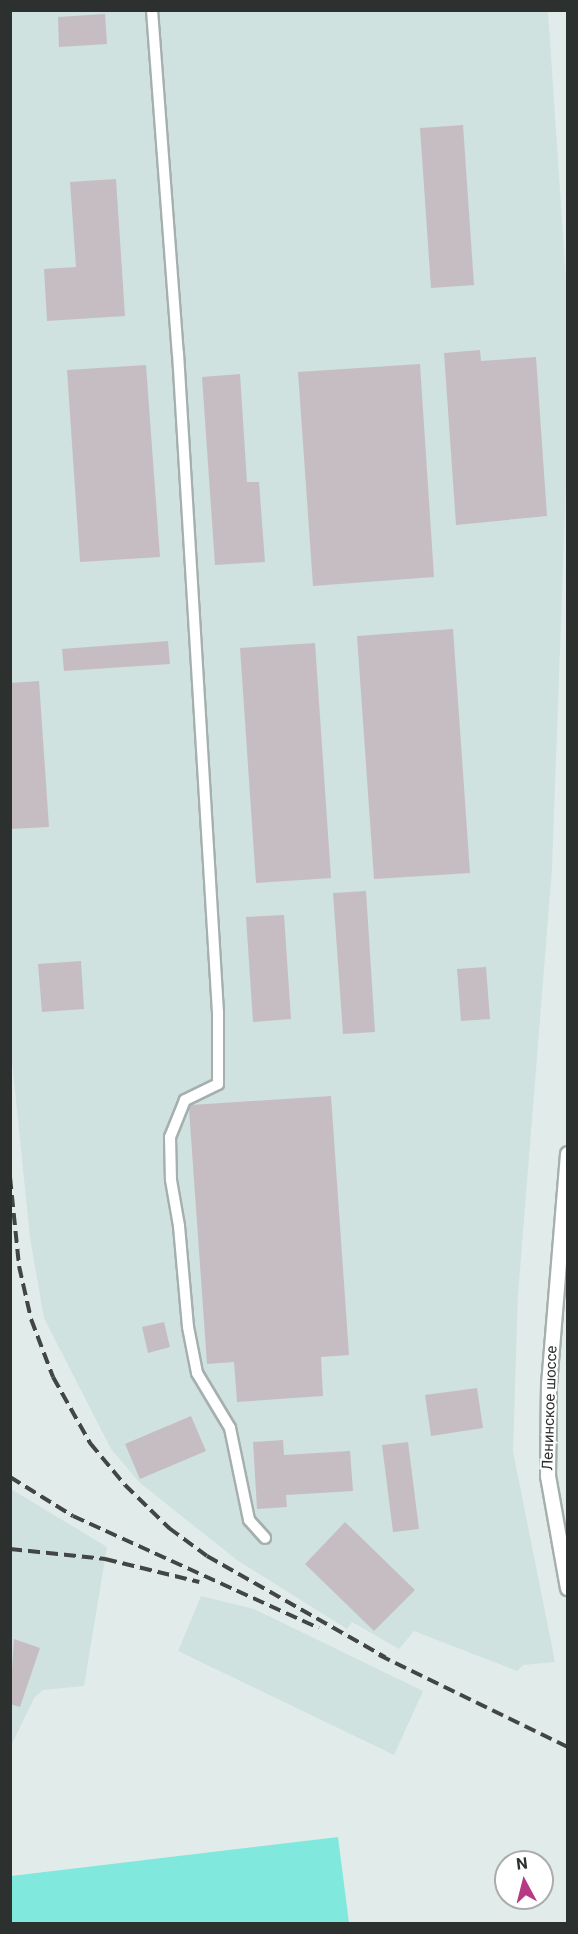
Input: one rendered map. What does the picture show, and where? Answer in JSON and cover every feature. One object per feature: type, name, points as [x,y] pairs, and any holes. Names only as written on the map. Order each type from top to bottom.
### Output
[{"type":"street","points":[[152,10],[179,364],[218,1013],[218,1084],[184,1100],[170,1137],[171,1180],[179,1226],[188,1327],[198,1373],[230,1428],[249,1520],[265,1538]]},
{"type":"street","name":"Ленинское шоссе","points":[[567,1154],[549,1383],[548,1476],[567,1588]]},
{"type":"shaded area","points":[[10,11],[548,11],[567,294],[567,457],[552,869],[518,1295],[513,1451],[555,1662],[523,1665],[517,1671],[414,1631],[399,1649],[352,1622],[347,1629],[237,1560],[140,1483],[111,1449],[44,1318],[30,1238],[10,1041]]},
{"type":"shaded area","points":[[11,1489],[107,1547],[84,1686],[43,1690],[34,1698],[11,1746]]},
{"type":"shaded area","points":[[201,1596],[254,1609],[423,1691],[394,1755],[178,1651]]},
{"type":"shaded area","points":[[338,1837],[349,1923],[11,1923],[11,1876]]},
{"type":"building","points":[[105,14],[107,44],[59,47],[58,17]]},
{"type":"building","points":[[463,125],[474,285],[431,288],[420,128]]},
{"type":"building","points":[[116,179],[125,316],[47,321],[44,269],[76,267],[70,182]]},
{"type":"building","points":[[480,350],[481,361],[536,357],[547,516],[456,525],[444,353]]},
{"type":"building","points":[[420,364],[434,577],[313,586],[298,372]]},
{"type":"building","points":[[146,365],[160,557],[80,562],[67,370]]},
{"type":"building","points":[[240,374],[247,482],[259,482],[265,562],[215,565],[202,377]]},
{"type":"building","points":[[453,629],[470,873],[374,879],[357,636]]},
{"type":"building","points":[[168,641],[170,664],[64,671],[62,649]]},
{"type":"building","points":[[315,643],[331,878],[256,883],[240,648]]},
{"type":"building","points":[[39,681],[49,827],[10,829],[10,683]]},
{"type":"building","points":[[366,891],[375,1032],[343,1034],[333,893]]},
{"type":"building","points":[[284,915],[291,1019],[253,1022],[246,917]]},
{"type":"building","points":[[81,961],[84,1009],[42,1012],[38,964]]},
{"type":"building","points":[[486,967],[490,1019],[461,1021],[457,969]]},
{"type":"building","points":[[331,1096],[349,1355],[321,1357],[323,1396],[237,1402],[234,1362],[207,1364],[189,1109],[191,1105]]},
{"type":"building","points":[[164,1322],[170,1347],[148,1353],[142,1327]]},
{"type":"building","points":[[477,1388],[483,1428],[431,1436],[425,1395]]},
{"type":"building","points":[[191,1416],[206,1451],[140,1479],[125,1444]]},
{"type":"building","points":[[283,1440],[284,1455],[350,1451],[353,1491],[286,1495],[287,1507],[257,1509],[253,1442]]},
{"type":"building","points":[[408,1442],[419,1529],[393,1532],[382,1445]]},
{"type":"building","points":[[345,1522],[415,1590],[374,1631],[305,1564]]},
{"type":"building","points":[[14,1639],[40,1648],[20,1707],[10,1704]]},
{"type":"railway","points":[[10,1177],[19,1266],[31,1319],[53,1377],[90,1443],[125,1485],[169,1528],[207,1556],[385,1657]]},
{"type":"railway","points":[[10,1477],[73,1516],[319,1628]]},
{"type":"railway","points":[[10,1549],[105,1559],[199,1582]]},
{"type":"railway","points":[[379,1655],[568,1747]]}]
